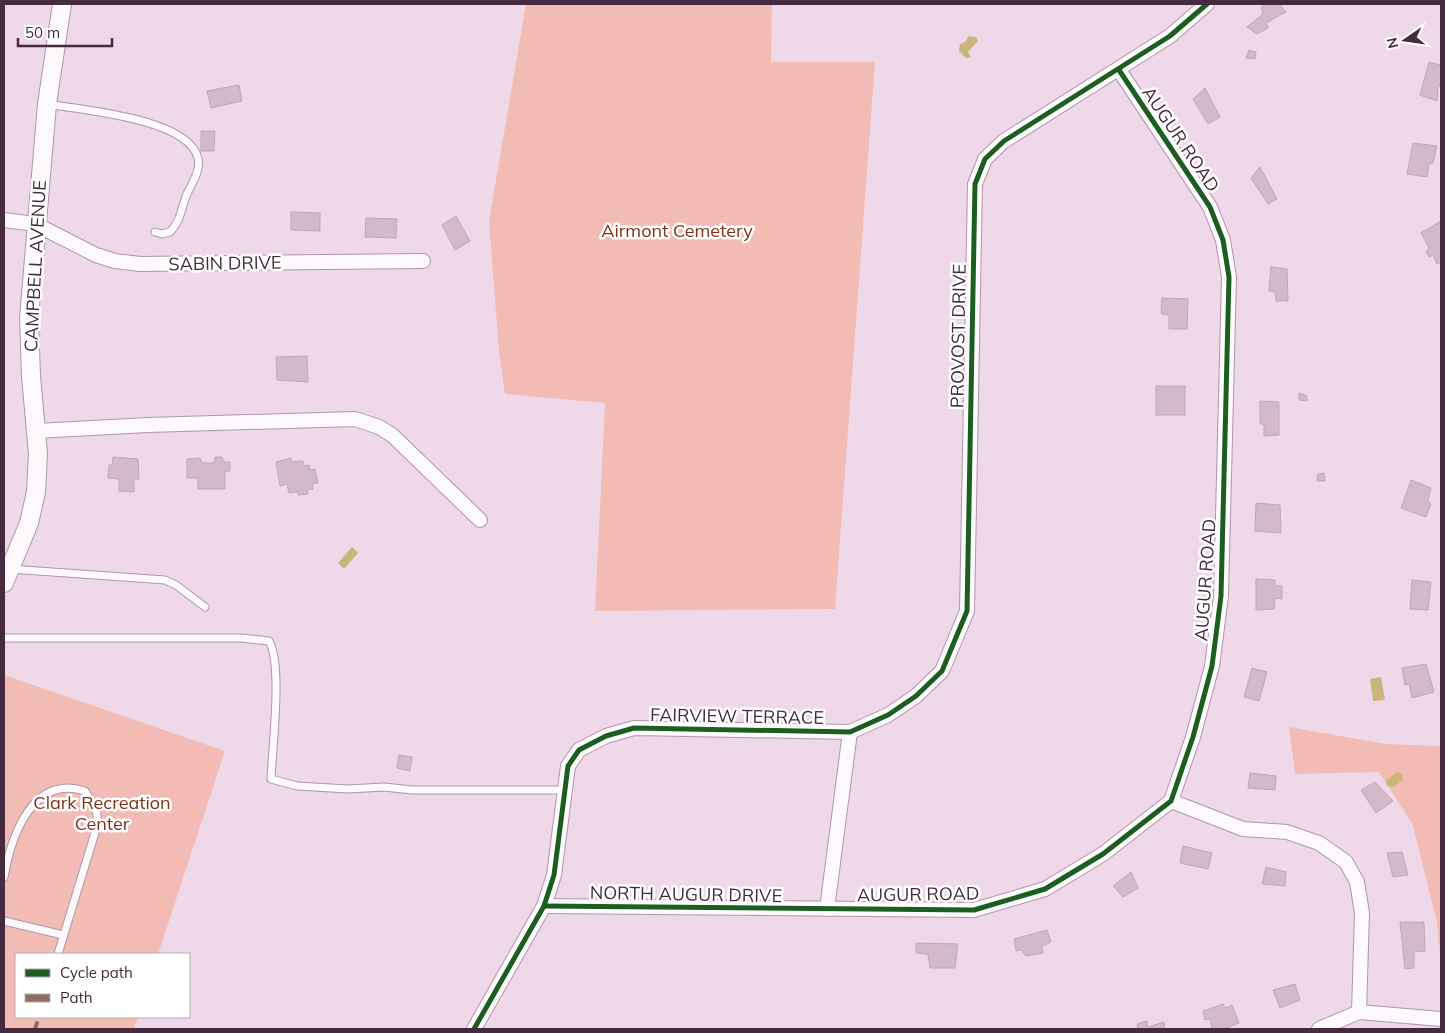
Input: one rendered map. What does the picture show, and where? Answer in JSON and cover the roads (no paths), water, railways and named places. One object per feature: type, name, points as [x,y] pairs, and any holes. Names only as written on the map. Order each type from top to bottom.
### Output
[{"type":"street","name":"CAMPBELL AVENUE","points":[[7,576],[29,523],[36,492],[38,454],[28,318],[47,104],[62,4]]},
{"type":"street","name":"PROVOST DRIVE","points":[[850,732],[888,715],[902,706],[916,696],[942,670],[967,611],[975,184],[984,160],[1004,141],[1170,36],[1207,4]]},
{"type":"street","name":"AUGUR ROAD","points":[[827,909],[974,910],[1045,889],[1103,854],[1171,801],[1193,737],[1212,666],[1221,596],[1229,278],[1223,240],[1210,207],[1118,70]]},
{"type":"street","name":"SABIN DRIVE","points":[[4,220],[35,224],[96,255],[115,262],[140,264],[424,261]]},
{"type":"street","points":[[36,431],[355,418],[379,426],[392,434],[480,520]]},
{"type":"street","name":"FAIRVIEW TERRACE","points":[[474,1029],[544,906],[554,875],[568,766],[579,750],[606,736],[634,728],[850,732]]},
{"type":"street","points":[[827,909],[850,732]]},
{"type":"street","points":[[1171,801],[1243,829],[1287,832],[1319,843],[1346,862],[1357,882],[1362,913],[1359,1012]]},
{"type":"street","name":"NORTH AUGUR DRIVE","points":[[544,906],[827,909]]},
{"type":"street","points":[[1319,1029],[1359,1012],[1441,1019]]},
{"type":"lane","points":[[47,104],[144,120],[166,129],[189,143],[198,157],[198,166],[182,206],[180,219],[170,232],[162,234],[155,232]]},
{"type":"lane","points":[[7,576],[165,580],[176,585],[205,607]]},
{"type":"lane","points":[[4,638],[242,638],[269,641],[273,648],[276,668],[271,779],[285,784],[348,789],[384,787],[412,790],[564,790]]},
{"type":"lane","points":[[4,877],[15,834],[24,815],[38,801],[54,790],[74,787],[85,791],[98,813],[97,826],[58,953]]},
{"type":"lane","points":[[4,921],[63,935]]},
{"type":"park label","name":"Airmont Cemetery","points":[[677,230]]},
{"type":"park label","name":"Clark Recreation Center","points":[[102,812]]}]
